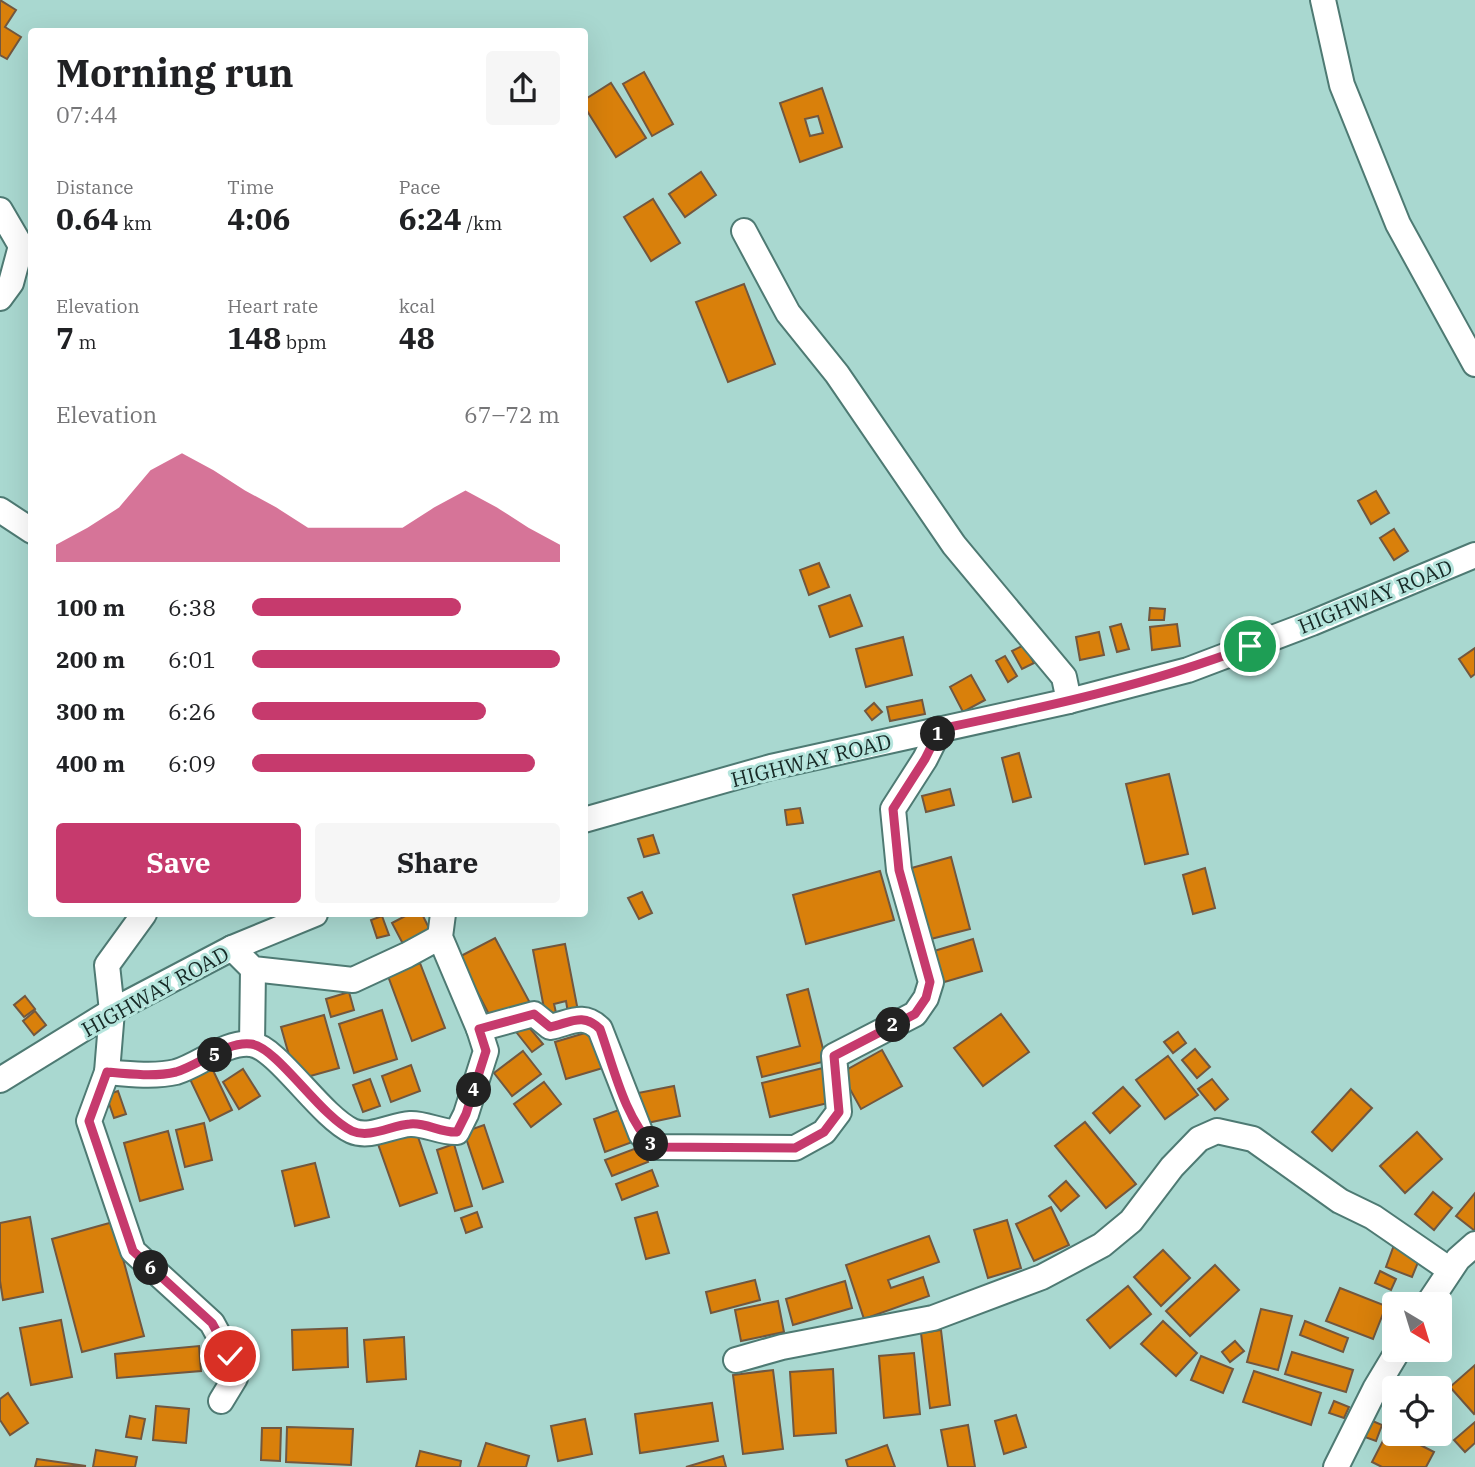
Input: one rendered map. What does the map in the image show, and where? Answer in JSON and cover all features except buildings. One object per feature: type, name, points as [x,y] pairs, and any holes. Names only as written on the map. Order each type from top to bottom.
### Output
[{"type":"street","points":[[1323,0],[1342,85],[1398,223],[1475,364]]},
{"type":"street","points":[[0,210],[21,246],[11,283],[0,298]]},
{"type":"street","points":[[744,231],[788,313],[836,374],[954,545],[1064,677],[1069,701]]},
{"type":"street","points":[[0,510],[28,528]]},
{"type":"street","name":"HIGHWAY ROAD","points":[[588,819],[771,767],[1069,701],[1188,670],[1312,623],[1475,555]]},
{"type":"street","points":[[479,1029],[534,1014],[550,1027],[582,1017],[592,1021],[600,1029],[641,1135],[654,1147],[795,1148],[824,1132],[839,1112],[834,1056],[915,1014],[926,998],[930,982],[899,870],[893,809],[925,759],[940,729]]},
{"type":"street","points":[[142,917],[107,965],[112,1011],[107,1072],[89,1121],[133,1251],[212,1323],[230,1356],[235,1378],[221,1401]]},
{"type":"street","name":"HIGHWAY ROAD","points":[[0,1080],[112,1011],[232,948],[308,917]]},
{"type":"street","points":[[107,1072],[175,1072],[234,1046],[252,1044],[267,1051],[332,1119],[355,1132],[378,1131],[411,1123],[447,1133],[457,1132],[466,1114],[486,1051],[442,925],[407,955],[353,980],[253,969],[232,948]]},
{"type":"street","points":[[252,1044],[253,969]]},
{"type":"street","points":[[736,1360],[782,1347],[933,1318],[1042,1277],[1102,1245],[1131,1221],[1172,1167],[1199,1139],[1217,1130],[1253,1139],[1340,1201],[1465,1260],[1438,1292]]},
{"type":"street","points":[[1336,1467],[1391,1362]]},
{"type":"route","points":[[230,1356],[212,1323],[179,1296],[133,1251],[89,1121],[107,1072],[175,1072],[234,1046],[252,1044],[267,1051],[332,1119],[355,1132],[378,1131],[411,1123],[447,1133],[457,1132],[466,1114],[486,1051],[479,1029],[534,1014],[550,1027],[582,1017],[592,1021],[600,1029],[632,1116],[641,1135],[654,1147],[795,1148],[824,1132],[839,1112],[834,1056],[915,1014],[926,998],[930,982],[899,870],[893,809],[925,759],[940,729],[1069,701],[1188,670],[1250,646]]}]
